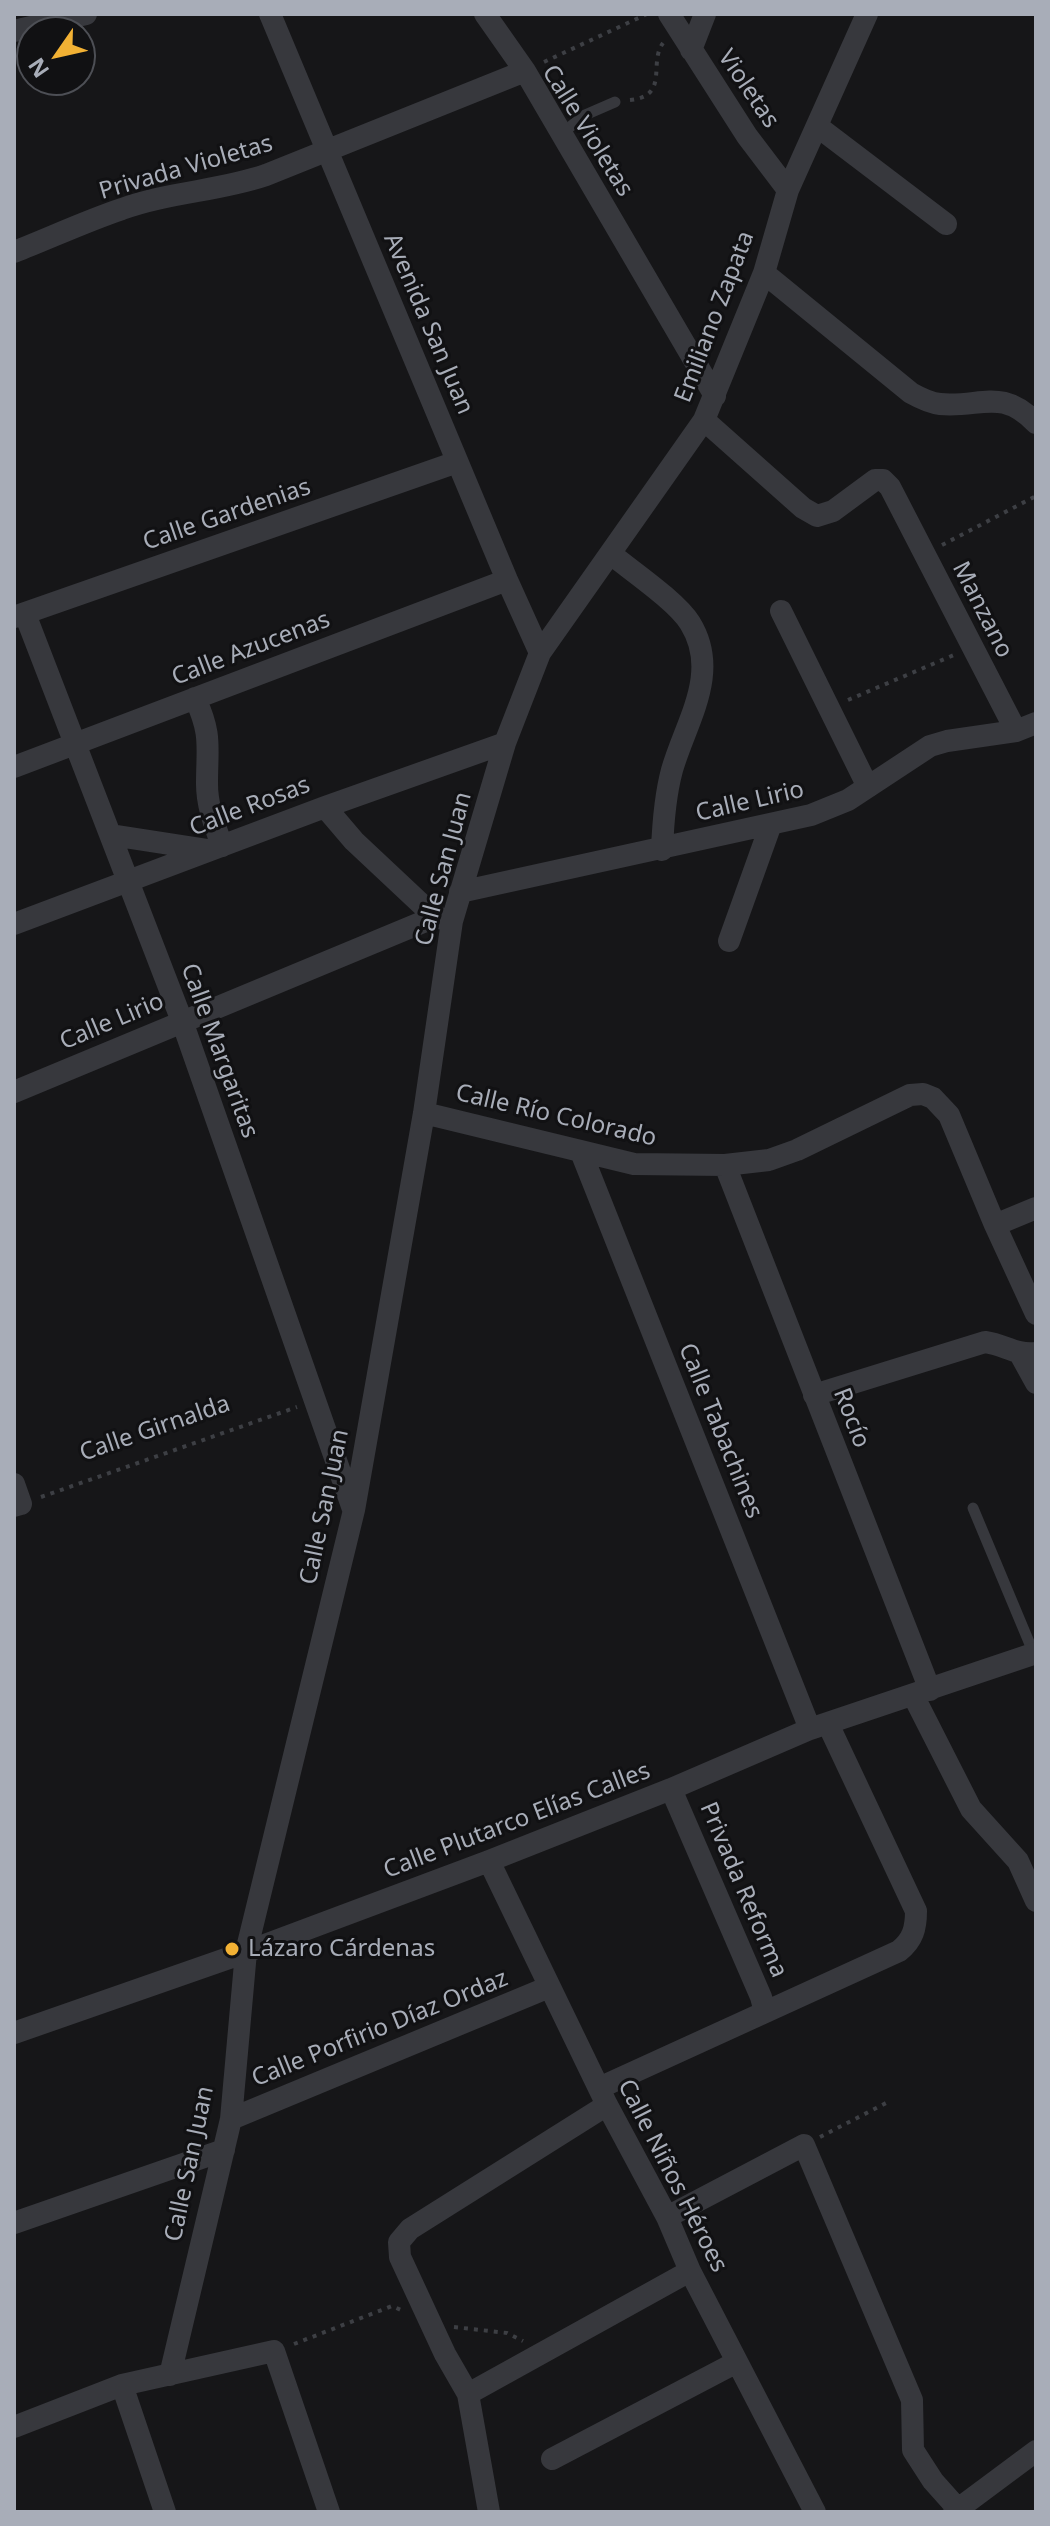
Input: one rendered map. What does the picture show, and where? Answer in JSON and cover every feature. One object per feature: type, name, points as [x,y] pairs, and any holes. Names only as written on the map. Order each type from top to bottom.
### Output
[{"type":"street","points":[[14,31],[86,14]]},
{"type":"street","name":"Avenida San Juan","points":[[270,14],[540,653]]},
{"type":"street","points":[[485,14],[525,71]]},
{"type":"street","points":[[691,50],[705,14]]},
{"type":"street","name":"Emiliano Zapata","points":[[540,653],[704,420],[764,273],[788,190],[867,14]]},
{"type":"street","name":"Violetas","points":[[672,20],[747,136],[788,190]]},
{"type":"street","name":"Calle Violetas","points":[[328,151],[525,71],[715,396]]},
{"type":"street","points":[[817,126],[946,224]]},
{"type":"street","name":"Privada Violetas","points":[[14,252],[121,209],[181,193],[237,185],[328,151]]},
{"type":"street","points":[[764,273],[911,393],[939,404],[993,400],[1012,405],[1036,423]]},
{"type":"street","name":"Manzano","points":[[704,420],[803,508],[817,516],[833,511],[868,483],[883,480],[896,495],[971,648],[1026,727]]},
{"type":"street","name":"Calle Gardenias","points":[[20,615],[457,462]]},
{"type":"street","points":[[611,554],[690,623],[703,658],[704,675],[700,691],[672,771],[662,850]]},
{"type":"street","name":"Calle Azucenas","points":[[14,767],[507,580]]},
{"type":"street","points":[[781,611],[868,787]]},
{"type":"street","name":"Calle Margaritas","points":[[20,615],[76,744],[182,1021],[354,1510]]},
{"type":"street","name":"Calle San Juan","points":[[170,2375],[231,2119],[246,1952],[354,1510],[424,1113],[444,919],[460,892],[505,743],[540,653]]},
{"type":"street","points":[[111,835],[215,848],[207,786],[209,738],[195,698]]},
{"type":"street","name":"Calle Lirio","points":[[460,892],[662,850],[830,809],[930,746],[1026,727]]},
{"type":"street","name":"Calle Rosas","points":[[14,924],[505,743]]},
{"type":"street","points":[[325,807],[354,841],[444,919]]},
{"type":"street","points":[[729,941],[771,824]]},
{"type":"street","name":"Calle Lirio","points":[[14,1092],[182,1021],[444,919]]},
{"type":"street","name":"Calle Río Colorado","points":[[424,1113],[634,1164],[725,1165],[769,1160],[797,1150],[910,1095],[923,1094],[933,1098],[949,1115],[995,1225]]},
{"type":"street","name":"Calle Tabachines","points":[[581,1152],[819,1727],[916,1911],[914,1934],[899,1951],[765,2012]]},
{"type":"street","name":"Rocío","points":[[725,1165],[814,1395],[921,1692],[971,1809],[1018,1861],[1036,1901]]},
{"type":"street","points":[[1036,1208],[995,1225],[1036,1314]]},
{"type":"street","points":[[814,1395],[985,1342],[1028,1354],[1036,1383]]},
{"type":"street","name":"Calle Plutarco Elías Calles","points":[[14,2033],[246,1952],[489,1861],[819,1727],[1035,1654]]},
{"type":"street","name":"Privada Reforma","points":[[671,1789],[765,2012]]},
{"type":"street","name":"Calle Niños Héroes","points":[[489,1861],[603,2096],[667,2217],[690,2271],[815,2512]]},
{"type":"street","name":"Calle Porfirio Díaz Ordaz","points":[[231,2119],[549,1987]]},
{"type":"street","points":[[489,2512],[468,2394],[400,2257],[399,2242],[410,2229],[603,2096],[765,2012]]},
{"type":"street","points":[[667,2217],[804,2145],[909,2392],[913,2408],[913,2450],[933,2481],[956,2510],[1036,2451]]},
{"type":"street","points":[[14,2223],[224,2150]]},
{"type":"street","points":[[468,2394],[690,2271]]},
{"type":"street","points":[[14,2427],[122,2385],[274,2351],[329,2512]]},
{"type":"street","points":[[552,2459],[737,2362]]},
{"type":"street","points":[[122,2385],[165,2512]]},
{"type":"lane","points":[[560,134],[585,115],[615,102]]},
{"type":"lane","points":[[973,1508],[1035,1654]]},
{"type":"path","points":[[525,71],[647,14]]},
{"type":"path","points":[[615,102],[637,99],[651,91],[658,80],[657,52],[672,20]]},
{"type":"path","points":[[925,554],[1036,496]]},
{"type":"path","points":[[828,708],[971,648]]},
{"type":"path","name":"Calle Girnalda","points":[[16,1498],[314,1401]]},
{"type":"path","points":[[804,2145],[886,2103]]},
{"type":"path","points":[[274,2351],[392,2306],[433,2324],[507,2333],[543,2351]]},
{"type":"place","name":"Lázaro Cárdenas","points":[[232,1949]]}]
